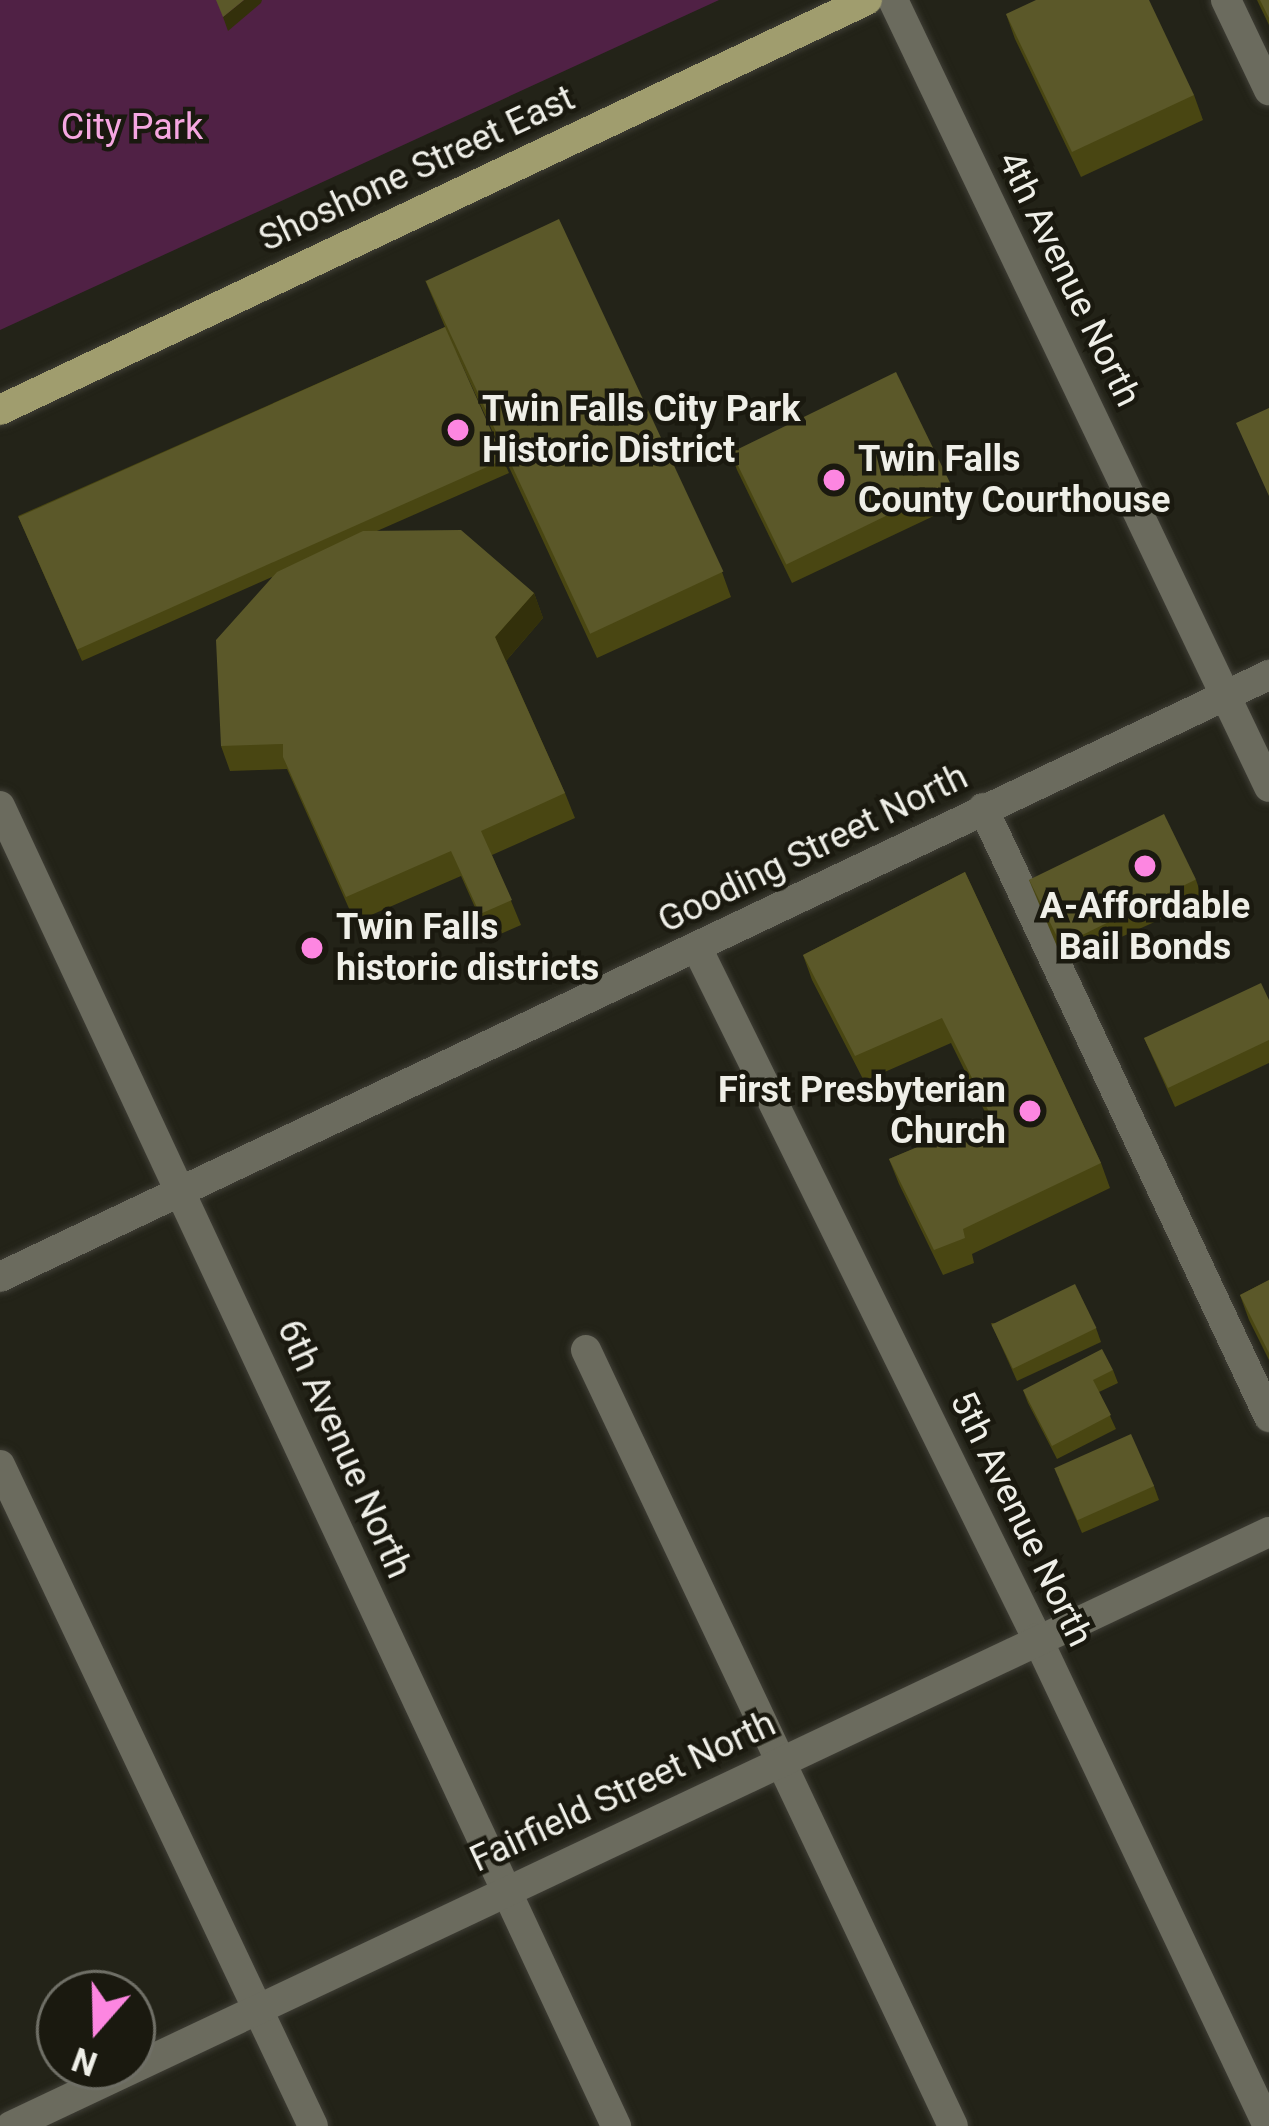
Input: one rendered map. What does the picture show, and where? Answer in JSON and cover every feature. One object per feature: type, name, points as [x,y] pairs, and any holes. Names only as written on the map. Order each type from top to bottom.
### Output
[{"type":"main road","name":"Shoshone Street East","points":[[0,410],[868,0]]},
{"type":"street","name":"4th Avenue North","points":[[893,0],[1269,787]]},
{"type":"street","points":[[1226,0],[1269,90]]},
{"type":"street","name":"Gooding Street North","points":[[0,1277],[698,950],[983,808],[1269,675]]},
{"type":"street","name":"6th Avenue North","points":[[0,806],[616,2126]]},
{"type":"street","points":[[983,808],[1269,1417]]},
{"type":"street","name":"5th Avenue North","points":[[698,950],[1037,1638],[1268,2126]]},
{"type":"street","points":[[586,1350],[953,2126]]},
{"type":"street","points":[[0,1465],[313,2126]]},
{"type":"street","name":"Fairfield Street North","points":[[11,2126],[1269,1532]]},
{"type":"green space","name":"City Park","points":[[0,0],[719,0],[0,330]]},
{"type":"building","points":[[216,0],[244,0],[223,17]]},
{"type":"building","points":[[1036,0],[1149,0],[1194,95],[1072,152],[1006,14]]},
{"type":"building","points":[[559,219],[723,572],[590,634],[426,281]]},
{"type":"building","points":[[445,327],[504,459],[77,649],[18,517]]},
{"type":"building","points":[[896,372],[951,484],[786,565],[732,452]]},
{"type":"building","points":[[1269,408],[1269,496],[1236,423]]},
{"type":"building","points":[[461,530],[534,593],[495,637],[565,793],[481,831],[512,900],[480,914],[451,851],[346,897],[283,757],[283,744],[221,746],[216,640],[277,572],[363,531]]},
{"type":"building","name":"A-Affordable Bail Bonds","points":[[1164,814],[1196,880],[1061,945],[1029,880]]},
{"type":"building","name":"First Presbyterian Church","points":[[965,872],[1101,1163],[963,1229],[965,1238],[934,1250],[889,1159],[991,1116],[942,1018],[855,1056],[803,955]]},
{"type":"building","points":[[1261,983],[1269,1000],[1269,1040],[1168,1088],[1144,1038]]},
{"type":"building","points":[[1269,1280],[1269,1353],[1240,1295]]},
{"type":"building","points":[[1075,1284],[1096,1328],[1013,1369],[991,1325]]},
{"type":"building","points":[[1102,1349],[1113,1370],[1093,1380],[1111,1415],[1052,1446],[1023,1390]]},
{"type":"building","points":[[1131,1434],[1154,1486],[1077,1520],[1054,1468]]},
{"type":"place","name":"Twin Falls City Park Historic District","points":[[458,430]]},
{"type":"place","name":"Twin Falls County Courthouse","points":[[834,480]]},
{"type":"place","name":"A-Affordable Bail Bonds","points":[[1145,866]]},
{"type":"place","name":"Twin Falls historic districts","points":[[312,948]]},
{"type":"place","name":"First Presbyterian Church","points":[[1030,1111]]}]
